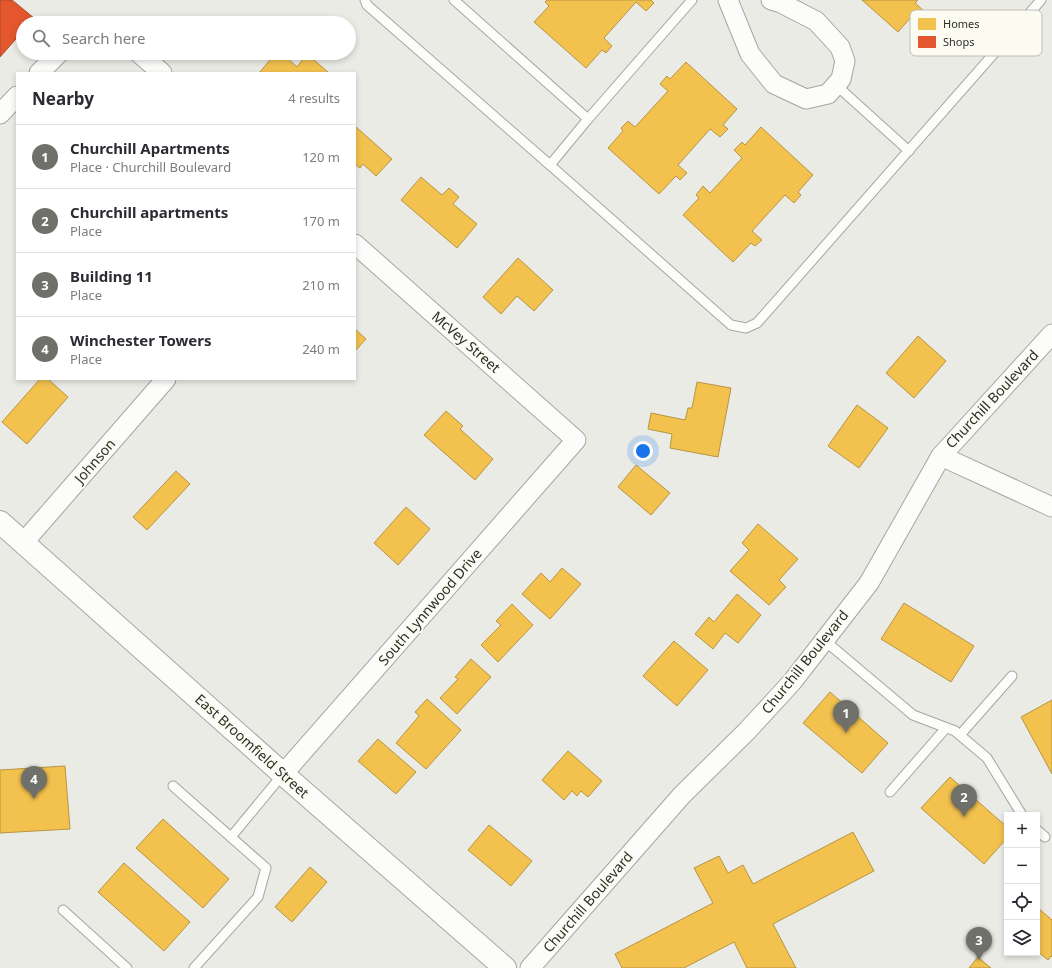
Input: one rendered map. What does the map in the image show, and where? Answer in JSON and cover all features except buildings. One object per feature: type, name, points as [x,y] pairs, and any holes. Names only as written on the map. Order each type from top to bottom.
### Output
[{"type":"main road","name":"East Broomfield Street","points":[[0,522],[283,774],[505,968]]},
{"type":"street","points":[[728,0],[750,54],[774,84],[806,99],[828,94],[841,79],[845,61],[840,47],[816,21],[781,3],[771,0]]},
{"type":"street","points":[[40,72],[51,60]]},
{"type":"street","points":[[147,60],[161,72]]},
{"type":"street","points":[[0,114],[16,97]]},
{"type":"street","name":"McVey Street","points":[[356,245],[576,440]]},
{"type":"street","name":"Churchill Boulevard","points":[[530,968],[682,795],[747,732],[787,687],[869,583],[941,456],[1052,334]]},
{"type":"street","name":"Johnson","points":[[24,543],[165,380]]},
{"type":"street","name":"South Lynnwood Drive","points":[[283,774],[576,440]]},
{"type":"street","points":[[941,456],[1052,507]]},
{"type":"lane","points":[[366,0],[367,5],[731,325],[746,328],[757,323],[992,56]]},
{"type":"lane","points":[[454,0],[588,119]]},
{"type":"lane","points":[[550,165],[588,119],[692,0]]},
{"type":"lane","points":[[1032,10],[1041,0]]},
{"type":"lane","points":[[836,85],[909,151]]},
{"type":"lane","points":[[824,640],[913,715],[955,731],[987,758],[1020,812]]},
{"type":"lane","points":[[960,735],[1012,676]]},
{"type":"lane","points":[[890,792],[946,728]]},
{"type":"lane","points":[[231,837],[283,774]]},
{"type":"lane","points":[[173,786],[266,868],[258,897],[194,968]]},
{"type":"lane","points":[[1040,833],[1045,837]]},
{"type":"lane","points":[[63,910],[127,968]]},
{"type":"place","name":"Churchill Apartments","points":[[846,733]]},
{"type":"place","name":"Winchester Towers","points":[[34,799]]},
{"type":"place","name":"Churchill apartments","points":[[964,817]]},
{"type":"place","name":"Building 11","points":[[979,960]]}]
